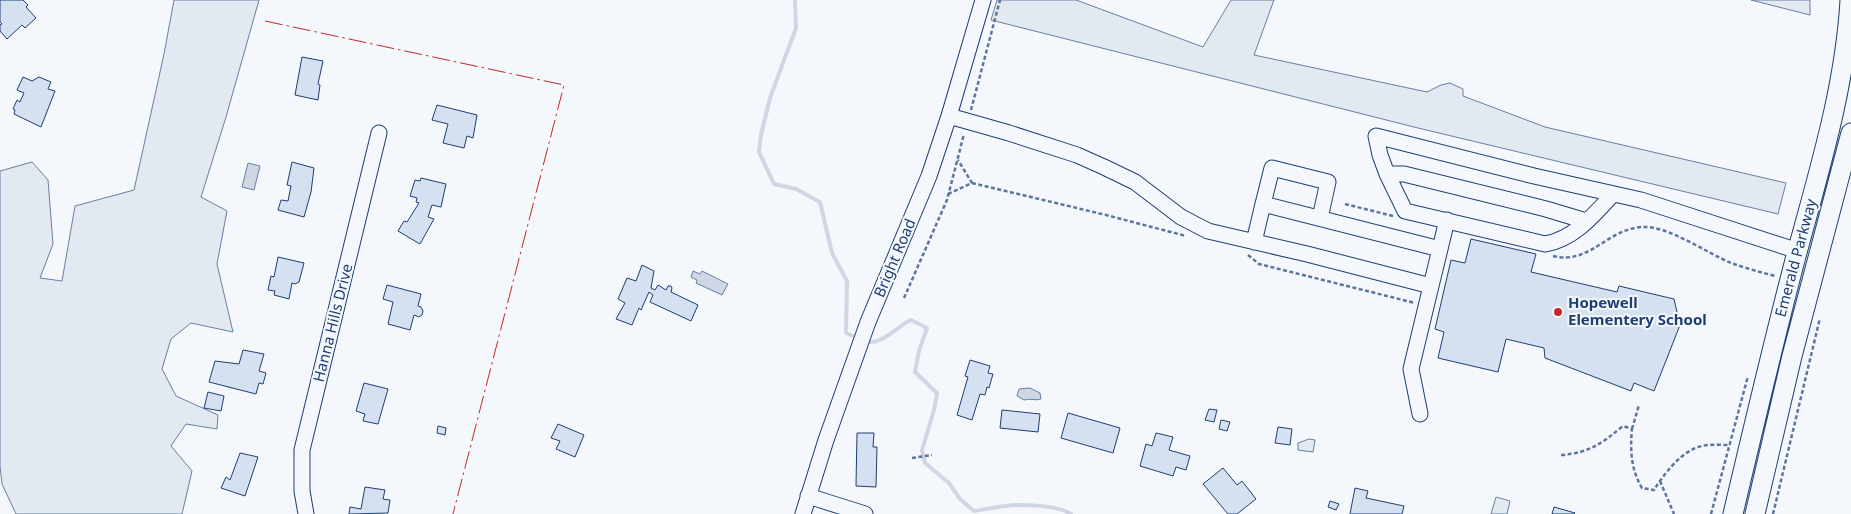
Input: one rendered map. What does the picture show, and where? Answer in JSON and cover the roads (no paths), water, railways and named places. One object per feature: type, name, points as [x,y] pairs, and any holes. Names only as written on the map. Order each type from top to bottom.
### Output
[{"type":"main road","name":"Emerald Parkway","points":[[1733,514],[1771,351],[1835,108],[1844,62],[1850,0]]},
{"type":"main road","name":"Emerald Parkway","points":[[1755,514],[1792,356],[1851,133]]},
{"type":"street","name":"Bright Road","points":[[803,514],[826,440],[868,322],[929,176],[949,116],[983,0]]},
{"type":"street","points":[[949,116],[1017,136],[1104,167],[1135,182],[1182,217],[1208,231],[1431,286]]},
{"type":"street","name":"Hanna Hills Drive","points":[[306,514],[302,491],[302,450],[379,133]]},
{"type":"street","points":[[1613,194],[1594,216],[1586,222],[1558,242],[1545,244],[1405,211],[1387,174],[1376,136],[1534,176],[1640,200],[1798,251]]},
{"type":"street","points":[[1254,242],[1272,168],[1328,182],[1320,218]]},
{"type":"street","points":[[1387,174],[1404,174],[1546,209],[1586,222]]},
{"type":"street","points":[[1263,204],[1440,249]]},
{"type":"street","points":[[1420,414],[1411,369],[1447,220]]},
{"type":"street","points":[[808,496],[865,514]]},
{"type":"waterway","points":[[795,0],[796,28],[770,98],[759,152],[774,184],[796,189],[820,202],[832,253],[847,281],[846,333],[858,338]]},
{"type":"waterway","points":[[865,341],[871,342],[883,339],[911,320],[927,328],[919,351],[915,372],[937,393],[922,450],[925,463],[949,483],[960,499],[974,511],[1005,506],[1029,505],[1049,507],[1071,514]]},
{"type":"place","name":"Hopewell Elementery School","points":[[1558,312]]}]
